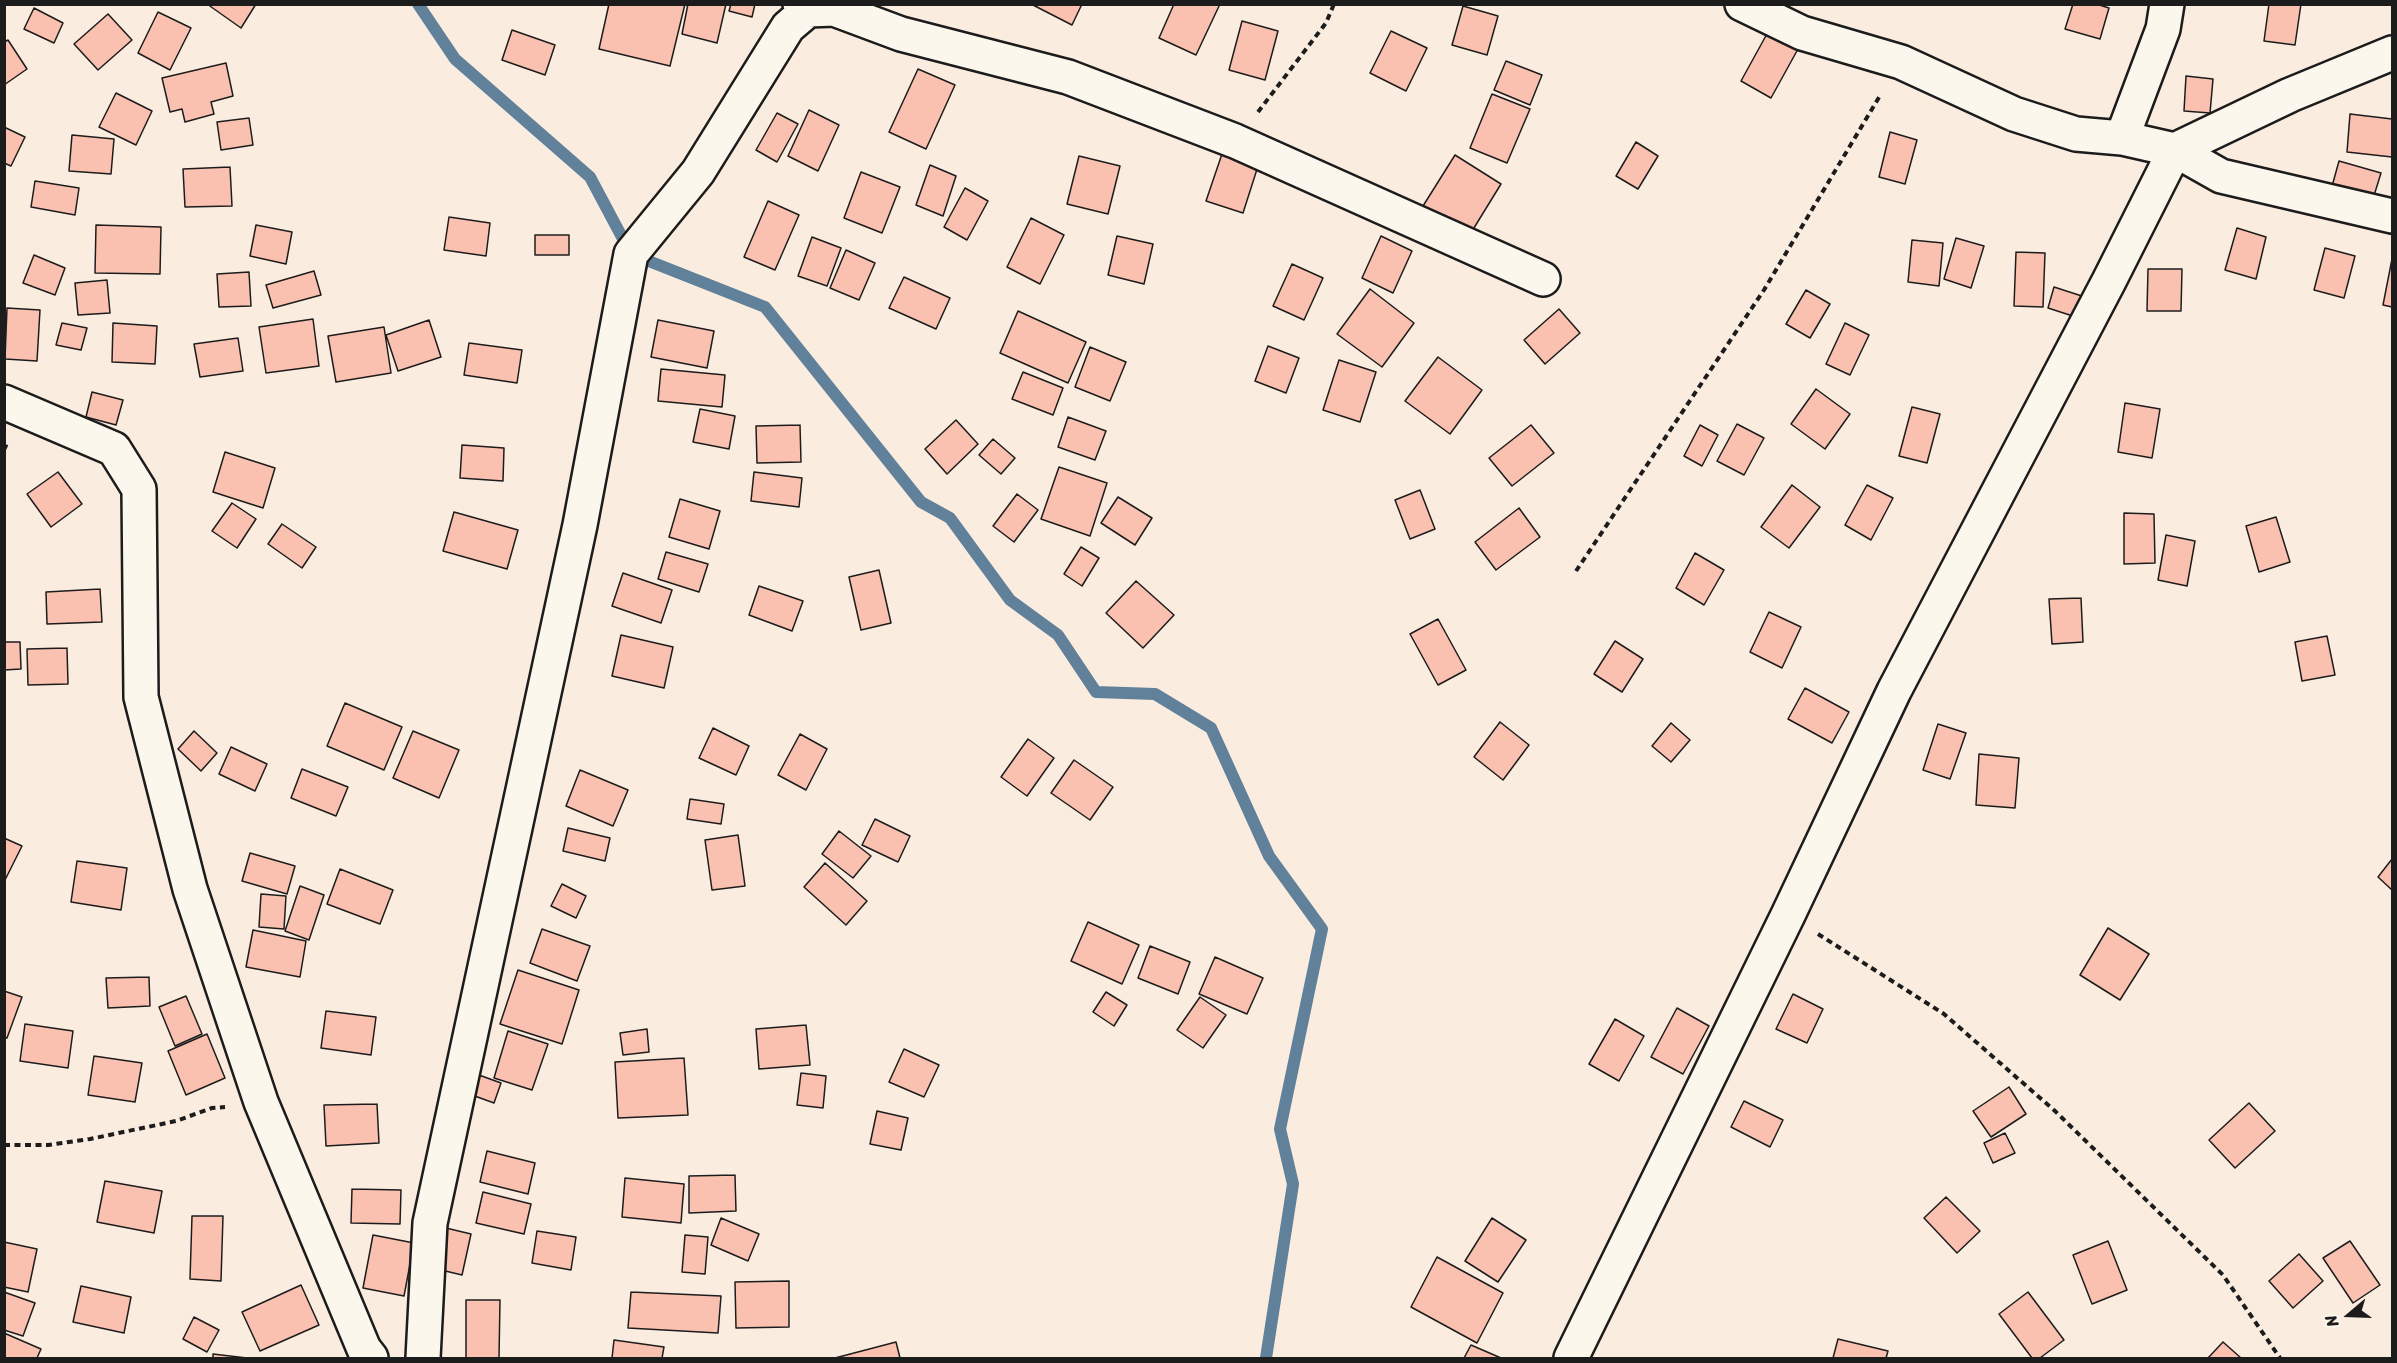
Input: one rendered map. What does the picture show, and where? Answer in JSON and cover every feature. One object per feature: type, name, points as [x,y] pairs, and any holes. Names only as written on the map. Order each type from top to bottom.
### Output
[{"type":"street","points":[[1742,4],[1802,33],[1901,62],[2014,114],[2076,134],[2122,138],[2175,150],[2221,176],[2392,216]]},
{"type":"street","points":[[2122,138],[2163,29],[2167,4]]},
{"type":"street","points":[[423,1359],[430,1223],[580,525],[631,254],[698,172],[788,27],[804,7],[834,9],[901,34],[1068,77],[1235,141],[1544,279]]},
{"type":"street","points":[[1571,1359],[1788,915],[1894,691],[2109,281],[2175,150],[2290,95],[2392,53]]},
{"type":"street","points":[[4,402],[114,449],[139,489],[141,697],[190,889],[261,1102],[364,1349],[371,1359]]},
{"type":"path","points":[[1235,141],[1326,23],[1334,4]]},
{"type":"path","points":[[1576,571],[1764,290],[1901,62]]},
{"type":"path","points":[[1788,915],[1944,1014],[2055,1111],[2223,1275],[2280,1359]]},
{"type":"path","points":[[4,1145],[48,1145],[90,1140],[176,1121],[212,1108],[261,1102]]},
{"type":"building","points":[[207,4],[256,4],[241,28]]},
{"type":"building","points":[[609,4],[685,4],[670,66],[599,49]]},
{"type":"building","points":[[688,4],[726,4],[717,43],[682,34]]},
{"type":"building","points":[[731,4],[755,4],[752,17],[729,11]]},
{"type":"building","points":[[1031,4],[1082,4],[1072,25]]},
{"type":"building","points":[[1174,4],[1220,4],[1196,55],[1159,38]]},
{"type":"building","points":[[2073,4],[2096,4],[2109,8],[2100,39],[2065,29]]},
{"type":"building","points":[[2269,4],[2301,4],[2295,45],[2264,41]]},
{"type":"building","points":[[1463,6],[1498,16],[1487,55],[1452,45]]},
{"type":"building","points":[[34,8],[63,23],[54,43],[24,29]]},
{"type":"building","points":[[158,12],[191,28],[170,70],[138,53]]},
{"type":"building","points":[[108,14],[132,40],[98,70],[74,44]]},
{"type":"building","points":[[1242,21],[1278,31],[1265,80],[1229,70]]},
{"type":"building","points":[[512,30],[555,45],[545,75],[502,60]]},
{"type":"building","points":[[1391,31],[1427,48],[1406,91],[1370,73]]},
{"type":"building","points":[[1768,32],[1798,49],[1771,98],[1741,81]]},
{"type":"building","points":[[8,40],[27,69],[4,85],[4,42]]},
{"type":"building","points":[[1506,61],[1542,75],[1530,105],[1494,90]]},
{"type":"building","points":[[226,63],[233,96],[211,102],[214,114],[185,122],[182,109],[170,112],[162,78]]},
{"type":"building","points":[[918,69],[955,85],[926,149],[889,132]]},
{"type":"building","points":[[2186,76],[2213,79],[2210,113],[2184,111]]},
{"type":"building","points":[[116,93],[152,111],[136,145],[99,127]]},
{"type":"building","points":[[1492,94],[1530,109],[1507,163],[1470,148]]},
{"type":"building","points":[[809,110],[839,125],[818,171],[788,156]]},
{"type":"building","points":[[777,113],[798,124],[777,162],[756,150]]},
{"type":"building","points":[[2350,114],[2392,119],[2392,157],[2347,152]]},
{"type":"building","points":[[249,118],[253,145],[221,150],[217,122]]},
{"type":"building","points":[[4,127],[25,137],[11,166],[4,163]]},
{"type":"building","points":[[1890,132],[1917,140],[1905,184],[1879,177]]},
{"type":"building","points":[[72,135],[114,139],[111,174],[69,171]]},
{"type":"building","points":[[1636,142],[1658,156],[1638,189],[1616,176]]},
{"type":"building","points":[[1223,151],[1259,163],[1243,213],[1206,201]]},
{"type":"building","points":[[1455,155],[1501,184],[1469,236],[1423,206]]},
{"type":"building","points":[[1079,156],[1120,166],[1108,214],[1067,204]]},
{"type":"building","points":[[2339,161],[2381,173],[2372,202],[2331,190]]},
{"type":"building","points":[[930,165],[956,176],[943,216],[916,205]]},
{"type":"building","points":[[230,167],[232,206],[185,207],[183,169]]},
{"type":"building","points":[[861,172],[900,187],[882,233],[844,218]]},
{"type":"building","points":[[35,181],[79,188],[75,215],[31,207]]},
{"type":"building","points":[[965,188],[988,201],[967,240],[944,227]]},
{"type":"building","points":[[768,201],[799,215],[775,270],[744,257]]},
{"type":"building","points":[[449,217],[490,223],[486,256],[444,250]]},
{"type":"building","points":[[1031,218],[1064,235],[1040,284],[1007,267]]},
{"type":"building","points":[[96,225],[161,227],[160,274],[95,273]]},
{"type":"building","points":[[256,225],[292,232],[286,264],[250,256]]},
{"type":"building","points":[[2237,228],[2266,237],[2256,279],[2225,270]]},
{"type":"building","points":[[535,235],[569,235],[569,255],[535,255]]},
{"type":"building","points":[[1117,236],[1153,244],[1144,284],[1108,275]]},
{"type":"building","points":[[1381,236],[1412,251],[1393,293],[1362,278]]},
{"type":"building","points":[[812,237],[841,248],[827,286],[798,276]]},
{"type":"building","points":[[1956,238],[1984,246],[1971,288],[1944,279]]},
{"type":"building","points":[[1912,240],[1943,243],[1939,286],[1908,282]]},
{"type":"building","points":[[2325,248],[2355,256],[2344,298],[2314,290]]},
{"type":"building","points":[[846,250],[875,263],[859,300],[830,288]]},
{"type":"building","points":[[2016,252],[2045,253],[2043,307],[2014,306]]},
{"type":"building","points":[[34,255],[65,268],[55,295],[23,283]]},
{"type":"building","points":[[2392,259],[2392,307],[2383,305]]},
{"type":"building","points":[[1292,264],[1323,278],[1304,320],[1273,306]]},
{"type":"building","points":[[2148,269],[2182,269],[2181,311],[2147,311]]},
{"type":"building","points":[[314,271],[321,295],[273,308],[266,285]]},
{"type":"building","points":[[249,272],[251,306],[219,307],[217,274]]},
{"type":"building","points":[[904,277],[950,298],[936,329],[889,308]]},
{"type":"building","points":[[107,280],[110,313],[78,315],[75,283]]},
{"type":"building","points":[[2054,287],[2088,298],[2082,319],[2048,308]]},
{"type":"building","points":[[1370,289],[1414,323],[1382,367],[1337,334]]},
{"type":"building","points":[[1806,290],[1830,304],[1810,338],[1786,324]]},
{"type":"building","points":[[7,308],[40,310],[37,361],[5,359]]},
{"type":"building","points":[[1559,309],[1580,333],[1545,364],[1524,340]]},
{"type":"building","points":[[1018,311],[1086,342],[1068,383],[1000,353]]},
{"type":"building","points":[[313,319],[319,366],[266,373],[259,327]]},
{"type":"building","points":[[429,320],[441,357],[398,371],[386,335]]},
{"type":"building","points":[[658,320],[714,331],[707,368],[651,357]]},
{"type":"building","points":[[62,323],[87,328],[81,350],[56,345]]},
{"type":"building","points":[[113,323],[157,326],[155,364],[112,362]]},
{"type":"building","points":[[1845,323],[1869,335],[1850,375],[1826,364]]},
{"type":"building","points":[[384,327],[391,373],[336,382],[328,336]]},
{"type":"building","points":[[238,338],[243,371],[200,377],[194,344]]},
{"type":"building","points":[[469,343],[522,350],[517,383],[464,375]]},
{"type":"building","points":[[1268,346],[1299,358],[1286,393],[1255,381]]},
{"type":"building","points":[[1090,347],[1126,362],[1110,401],[1075,387]]},
{"type":"building","points":[[1438,357],[1482,390],[1450,434],[1405,401]]},
{"type":"building","points":[[1339,360],[1376,372],[1360,422],[1323,410]]},
{"type":"building","points":[[661,369],[725,375],[722,407],[658,401]]},
{"type":"building","points":[[1023,372],[1063,388],[1053,415],[1012,399]]},
{"type":"building","points":[[1816,389],[1850,414],[1825,449],[1791,424]]},
{"type":"building","points":[[92,392],[123,400],[116,425],[86,417]]},
{"type":"building","points":[[2125,403],[2160,409],[2152,458],[2118,452]]},
{"type":"building","points":[[1912,407],[1940,414],[1927,463],[1899,456]]},
{"type":"building","points":[[700,409],[735,416],[729,449],[693,442]]},
{"type":"building","points":[[1068,417],[1106,431],[1095,460],[1058,447]]},
{"type":"building","points":[[956,420],[978,444],[947,474],[925,449]]},
{"type":"building","points":[[1737,424],[1764,438],[1744,475],[1717,461]]},
{"type":"building","points":[[800,425],[801,462],[757,463],[756,426]]},
{"type":"building","points":[[1531,425],[1554,453],[1512,486],[1489,458]]},
{"type":"building","points":[[1700,425],[1718,435],[1702,466],[1684,456]]},
{"type":"building","points":[[993,439],[1015,458],[1001,474],[979,455]]},
{"type":"building","points":[[462,445],[504,448],[503,481],[460,478]]},
{"type":"building","points":[[225,452],[275,468],[263,508],[213,492]]},
{"type":"building","points":[[1059,467],[1107,483],[1090,536],[1041,519]]},
{"type":"building","points":[[58,472],[82,504],[51,527],[27,494]]},
{"type":"building","points":[[754,472],[802,478],[799,507],[751,501]]},
{"type":"building","points":[[1792,485],[1820,507],[1789,548],[1761,527]]},
{"type":"building","points":[[1867,485],[1893,498],[1871,540],[1845,525]]},
{"type":"building","points":[[1420,490],[1435,529],[1410,539],[1395,500]]},
{"type":"building","points":[[1017,494],[1038,510],[1014,542],[993,526]]},
{"type":"building","points":[[1118,497],[1152,518],[1135,545],[1101,523]]},
{"type":"building","points":[[680,499],[720,511],[709,549],[669,537]]},
{"type":"building","points":[[232,503],[256,519],[237,548],[212,531]]},
{"type":"building","points":[[1519,508],[1540,537],[1496,570],[1475,542]]},
{"type":"building","points":[[454,512],[518,530],[507,569],[443,551]]},
{"type":"building","points":[[2124,513],[2154,514],[2155,563],[2124,564]]},
{"type":"building","points":[[2276,517],[2290,562],[2259,572],[2246,526]]},
{"type":"building","points":[[282,524],[316,547],[302,568],[268,544]]},
{"type":"building","points":[[2166,535],[2195,541],[2187,586],[2158,580]]},
{"type":"building","points":[[1081,547],[1099,558],[1082,586],[1064,574]]},
{"type":"building","points":[[666,552],[708,564],[699,592],[658,579]]},
{"type":"building","points":[[1695,553],[1724,570],[1704,605],[1676,588]]},
{"type":"building","points":[[879,570],[891,623],[861,630],[849,577]]},
{"type":"building","points":[[623,573],[672,590],[661,623],[612,606]]},
{"type":"building","points":[[1136,581],[1174,615],[1143,648],[1106,613]]},
{"type":"building","points":[[759,586],[803,601],[792,631],[749,615]]},
{"type":"building","points":[[100,589],[102,622],[47,624],[46,592]]},
{"type":"building","points":[[2081,598],[2083,642],[2052,644],[2049,599]]},
{"type":"building","points":[[1769,612],[1801,627],[1782,668],[1750,652]]},
{"type":"building","points":[[1438,619],[1466,670],[1438,685],[1410,634]]},
{"type":"building","points":[[621,635],[673,647],[664,688],[612,676]]},
{"type":"building","points":[[2327,636],[2335,675],[2302,681],[2295,642]]},
{"type":"building","points":[[1615,641],[1643,659],[1622,692],[1594,674]]},
{"type":"building","points":[[4,642],[20,642],[21,669],[4,670]]},
{"type":"building","points":[[67,648],[68,684],[28,685],[27,649]]},
{"type":"building","points":[[1805,688],[1849,712],[1832,743],[1788,719]]},
{"type":"building","points":[[345,703],[402,727],[384,770],[327,746]]},
{"type":"building","points":[[1500,722],[1529,745],[1503,780],[1474,757]]},
{"type":"building","points":[[1671,723],[1690,740],[1671,762],[1652,746]]},
{"type":"building","points":[[1938,724],[1966,733],[1950,779],[1923,770]]},
{"type":"building","points":[[713,728],[749,746],[736,775],[699,758]]},
{"type":"building","points":[[194,731],[217,753],[201,771],[178,749]]},
{"type":"building","points":[[413,731],[459,750],[439,798],[393,778]]},
{"type":"building","points":[[800,734],[827,749],[806,790],[778,775]]},
{"type":"building","points":[[1028,739],[1054,758],[1027,796],[1001,777]]},
{"type":"building","points":[[231,747],[267,764],[255,791],[219,774]]},
{"type":"building","points":[[1979,754],[2019,758],[2015,808],[1976,805]]},
{"type":"building","points":[[1074,760],[1113,787],[1090,820],[1051,793]]},
{"type":"building","points":[[302,769],[348,787],[336,816],[291,798]]},
{"type":"building","points":[[580,770],[628,790],[613,826],[566,806]]},
{"type":"building","points":[[690,799],[724,804],[721,824],[687,819]]},
{"type":"building","points":[[875,819],[910,836],[898,862],[862,845]]},
{"type":"building","points":[[568,828],[610,838],[605,861],[563,851]]},
{"type":"building","points":[[839,831],[871,856],[853,878],[822,854]]},
{"type":"building","points":[[738,835],[745,886],[712,890],[705,840]]},
{"type":"building","points":[[4,838],[22,846],[4,882]]},
{"type":"building","points":[[250,853],[295,866],[287,894],[242,881]]},
{"type":"building","points":[[2392,859],[2392,890],[2378,877]]},
{"type":"building","points":[[77,861],[127,868],[121,910],[71,902]]},
{"type":"building","points":[[825,863],[867,901],[846,925],[804,887]]},
{"type":"building","points":[[340,869],[393,890],[380,924],[327,904]]},
{"type":"building","points":[[562,884],[586,896],[576,918],[551,906]]},
{"type":"building","points":[[300,886],[324,895],[309,940],[285,931]]},
{"type":"building","points":[[261,894],[286,896],[284,929],[259,927]]},
{"type":"building","points":[[1088,922],[1139,945],[1122,984],[1071,961]]},
{"type":"building","points":[[2108,928],[2149,954],[2120,1000],[2080,975]]},
{"type":"building","points":[[542,929],[590,946],[577,981],[530,963]]},
{"type":"building","points":[[253,930],[306,941],[300,977],[246,967]]},
{"type":"building","points":[[1150,946],[1190,962],[1178,994],[1138,978]]},
{"type":"building","points":[[1215,957],[1263,978],[1247,1014],[1199,994]]},
{"type":"building","points":[[518,970],[579,990],[562,1044],[500,1024]]},
{"type":"building","points":[[149,977],[150,1006],[108,1008],[106,978]]},
{"type":"building","points":[[4,991],[22,997],[7,1038],[4,1037]]},
{"type":"building","points":[[1106,992],[1127,1005],[1114,1026],[1093,1012]]},
{"type":"building","points":[[1793,994],[1823,1009],[1807,1043],[1776,1029]]},
{"type":"building","points":[[186,996],[202,1034],[175,1046],[159,1007]]},
{"type":"building","points":[[1200,997],[1226,1015],[1203,1048],[1177,1030]]},
{"type":"building","points":[[1677,1008],[1709,1026],[1683,1074],[1651,1057]]},
{"type":"building","points":[[326,1011],[376,1017],[371,1055],[321,1048]]},
{"type":"building","points":[[1615,1019],[1644,1036],[1619,1081],[1589,1064]]},
{"type":"building","points":[[25,1024],[73,1031],[68,1068],[20,1061]]},
{"type":"building","points":[[806,1025],[810,1065],[759,1069],[756,1029]]},
{"type":"building","points":[[647,1029],[649,1052],[623,1055],[620,1033]]},
{"type":"building","points":[[508,1031],[548,1044],[532,1090],[494,1078]]},
{"type":"building","points":[[207,1034],[225,1078],[186,1095],[168,1051]]},
{"type":"building","points":[[904,1049],[939,1065],[924,1097],[889,1082]]},
{"type":"building","points":[[94,1056],[142,1063],[135,1102],[88,1095]]},
{"type":"building","points":[[684,1058],[688,1115],[618,1118],[615,1062]]},
{"type":"building","points":[[801,1073],[826,1076],[823,1108],[797,1105]]},
{"type":"building","points":[[479,1075],[501,1083],[494,1103],[472,1095]]},
{"type":"building","points":[[2009,1087],[2026,1114],[1991,1137],[1973,1111]]},
{"type":"building","points":[[1744,1101],[1783,1120],[1770,1147],[1731,1127]]},
{"type":"building","points":[[2249,1103],[2275,1131],[2235,1168],[2209,1140]]},
{"type":"building","points":[[377,1104],[379,1143],[326,1146],[324,1105]]},
{"type":"building","points":[[877,1111],[908,1118],[901,1150],[870,1144]]},
{"type":"building","points":[[2005,1133],[2015,1153],[1993,1163],[1984,1143]]},
{"type":"building","points":[[487,1151],[535,1163],[528,1194],[480,1182]]},
{"type":"building","points":[[735,1175],[736,1211],[689,1213],[689,1176]]},
{"type":"building","points":[[625,1178],[684,1184],[681,1223],[622,1217]]},
{"type":"building","points":[[105,1181],[162,1191],[154,1233],[97,1222]]},
{"type":"building","points":[[352,1189],[401,1190],[400,1224],[351,1223]]},
{"type":"building","points":[[483,1192],[531,1204],[524,1234],[476,1223]]},
{"type":"building","points":[[1946,1197],[1980,1231],[1957,1253],[1924,1218]]},
{"type":"building","points":[[192,1216],[223,1216],[221,1281],[190,1279]]},
{"type":"building","points":[[721,1218],[759,1234],[748,1261],[711,1245]]},
{"type":"building","points":[[1492,1218],[1526,1240],[1498,1282],[1465,1261]]},
{"type":"building","points":[[446,1228],[471,1234],[462,1275],[437,1269]]},
{"type":"building","points":[[537,1231],[576,1237],[571,1270],[532,1263]]},
{"type":"building","points":[[373,1235],[414,1243],[404,1296],[363,1288]]},
{"type":"building","points":[[685,1235],[708,1237],[705,1274],[682,1272]]},
{"type":"building","points":[[2108,1241],[2127,1290],[2092,1304],[2073,1255]]},
{"type":"building","points":[[2350,1241],[2380,1285],[2353,1303],[2323,1258]]},
{"type":"building","points":[[4,1242],[37,1249],[28,1292],[4,1287]]},
{"type":"building","points":[[2299,1254],[2323,1281],[2293,1308],[2269,1281]]},
{"type":"building","points":[[1437,1257],[1503,1293],[1477,1343],[1411,1307]]},
{"type":"building","points":[[789,1281],[789,1327],[736,1328],[735,1282]]},
{"type":"building","points":[[301,1285],[319,1325],[260,1351],[242,1312]]},
{"type":"building","points":[[81,1286],[131,1297],[124,1333],[73,1322]]},
{"type":"building","points":[[4,1292],[35,1303],[23,1336],[4,1330]]},
{"type":"building","points":[[631,1292],[721,1296],[718,1333],[628,1328]]},
{"type":"building","points":[[2028,1292],[2064,1340],[2040,1358],[2032,1358],[1999,1314]]},
{"type":"building","points":[[466,1300],[500,1300],[499,1358],[466,1358]]},
{"type":"building","points":[[194,1317],[219,1330],[207,1352],[183,1339]]},
{"type":"building","points":[[4,1333],[41,1349],[37,1358],[4,1358]]},
{"type":"building","points":[[1838,1339],[1888,1351],[1886,1358],[1833,1358]]},
{"type":"building","points":[[614,1340],[664,1347],[662,1358],[612,1358]]},
{"type":"building","points":[[896,1342],[900,1358],[835,1358]]},
{"type":"building","points":[[2223,1342],[2241,1358],[2208,1358]]},
{"type":"building","points":[[1471,1345],[1501,1358],[1464,1358]]},
{"type":"building","points":[[213,1354],[247,1358],[213,1358]]},
{"type":"waterway","points":[[418,4],[455,59],[590,177],[631,254],[765,307],[921,502],[950,518],[1010,600],[1058,635],[1096,692],[1155,694],[1211,728],[1269,856],[1322,929],[1280,1129],[1293,1184],[1266,1358]]}]
